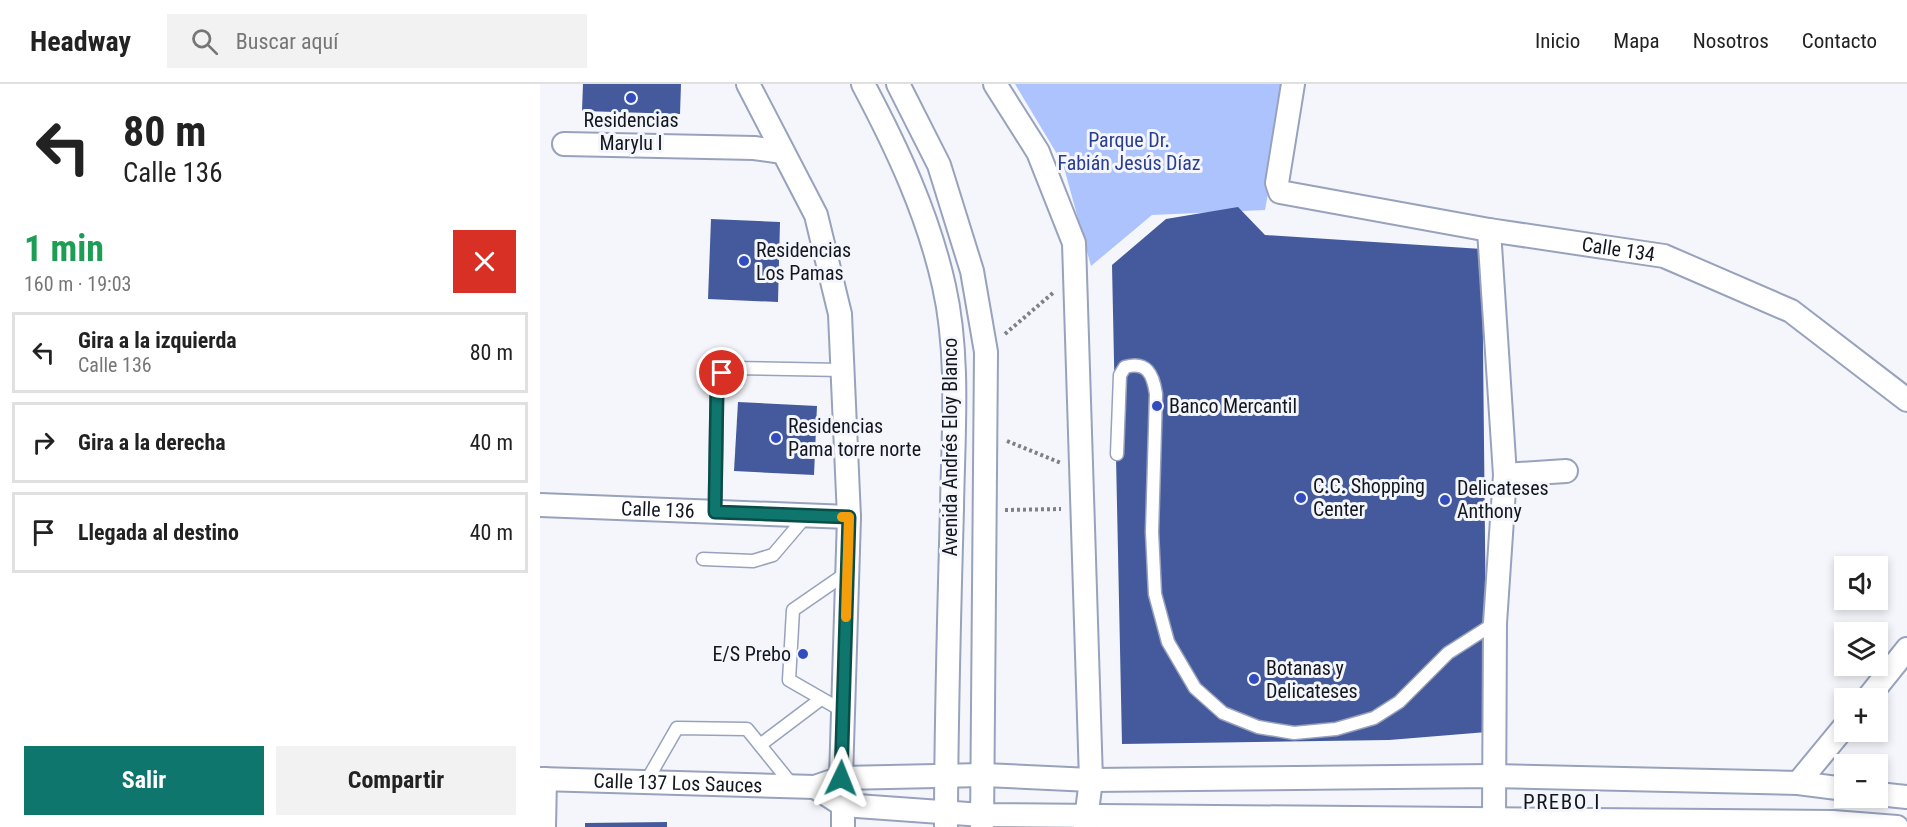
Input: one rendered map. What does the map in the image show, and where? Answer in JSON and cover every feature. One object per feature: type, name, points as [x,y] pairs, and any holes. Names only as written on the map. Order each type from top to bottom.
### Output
[{"type":"street","points":[[748,84],[816,215],[840,314],[849,517],[841,778]]},
{"type":"street","name":"Avenida Andrés Eloy Blanco","points":[[863,84],[895,144],[923,212],[944,287],[952,352],[953,452],[946,820]]},
{"type":"street","name":"Avenida Andrés Eloy Blanco","points":[[898,84],[939,165],[972,271],[986,351],[982,821]]},
{"type":"street","points":[[996,84],[1038,152],[1074,243],[1091,780],[1086,820]]},
{"type":"street","name":"Calle 134","points":[[1293,84],[1277,183],[1281,192],[1490,230],[1664,256],[1791,311],[1907,400]]},
{"type":"street","points":[[564,144],[754,148],[783,152]]},
{"type":"street","points":[[1490,230],[1505,475],[1495,623],[1494,819]]},
{"type":"street","points":[[1505,475],[1566,471]]},
{"type":"street","name":"Calle 136","points":[[540,505],[849,517]]},
{"type":"street","points":[[1876,688],[1907,650]]},
{"type":"street","points":[[1798,783],[1834,739]]},
{"type":"street","points":[[804,787],[841,778],[984,775],[1091,780],[1493,776],[1798,783],[1834,788]]},
{"type":"street","points":[[542,779],[544,827]]},
{"type":"street","name":"Calle 137 Los Sauces","points":[[542,779],[804,787]]},
{"type":"street","points":[[804,787],[843,816],[946,820],[1494,819],[1897,827]]},
{"type":"street","points":[[1888,795],[1907,797]]},
{"type":"lane","points":[[1117,454],[1120,375],[1125,367],[1135,364],[1147,368],[1153,377],[1156,394],[1152,532],[1155,594],[1168,642],[1195,688],[1223,713],[1258,727],[1294,733],[1336,729],[1374,718],[1399,702],[1448,653],[1495,623]]},
{"type":"lane","points":[[715,512],[717,387],[722,373],[731,368],[843,370]]},
{"type":"lane","points":[[703,559],[753,561],[773,555],[807,515]]},
{"type":"lane","points":[[843,711],[789,682],[792,612],[848,572]]},
{"type":"lane","points":[[760,745],[821,699]]},
{"type":"lane","points":[[646,783],[677,728],[747,729],[760,745],[804,787]]},
{"type":"path","points":[[986,351],[1075,274]]},
{"type":"path","points":[[986,432],[1081,471]]},
{"type":"path","points":[[986,511],[1083,508]]},
{"type":"green space","name":"Parque Dr. Fabián Jesús Díaz","points":[[1015,84],[1288,84],[1265,210],[1152,215],[1091,266],[1063,164]]},
{"type":"building","name":"Residencias Marylu I","points":[[583,84],[681,84],[680,114],[582,111]]},
{"type":"building","name":"C.C. Shopping Center","points":[[1238,207],[1265,235],[1482,249],[1487,732],[1389,740],[1122,744],[1112,265],[1166,219]]},
{"type":"building","name":"Residencias Los Pamas","points":[[711,219],[780,222],[778,302],[708,299]]},
{"type":"building","name":"Residencias Pama torre norte","points":[[738,402],[817,406],[814,475],[734,471]]},
{"type":"building","points":[[667,822],[667,827],[585,827],[585,823]]},
{"type":"slow traffic","points":[[842,517],[849,517],[846,617]]},
{"type":"place","name":"Residencias Marylu I","points":[[631,98]]},
{"type":"place","name":"Residencias Los Pamas","points":[[744,261]]},
{"type":"place","name":"Banco Mercantil","points":[[1157,406]]},
{"type":"place","name":"Residencias Pama torre norte","points":[[776,438]]},
{"type":"place","name":"C.C. Shopping Center","points":[[1301,498]]},
{"type":"place","name":"Delicateses Anthony","points":[[1445,500]]},
{"type":"place","name":"E/S Prebo","points":[[803,654]]},
{"type":"place","name":"Botanas y Delicateses","points":[[1254,679]]},
{"type":"district","name":"PREBO I","points":[[1562,802]]},
{"type":"route","points":[[722,373],[717,387],[715,512],[849,517],[841,778]]}]
